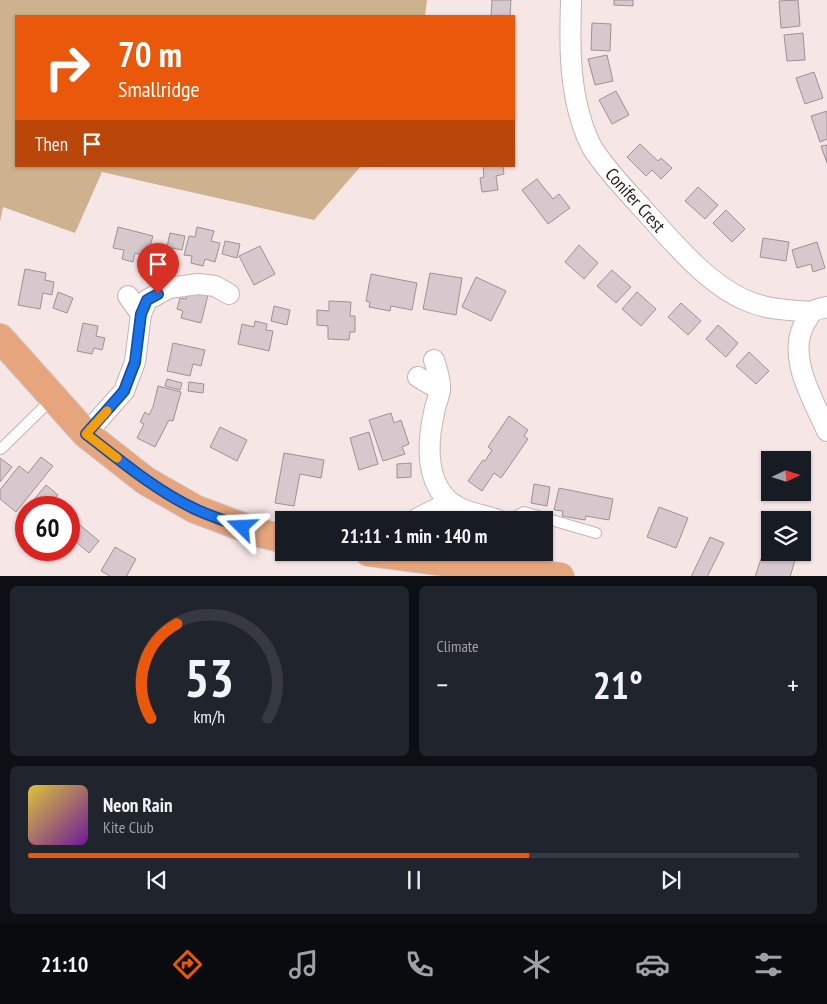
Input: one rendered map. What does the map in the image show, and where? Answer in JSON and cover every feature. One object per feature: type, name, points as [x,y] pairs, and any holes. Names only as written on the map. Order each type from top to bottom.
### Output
[{"type":"main road","points":[[0,338],[86,434],[146,481],[194,509],[256,532],[275,537]]},
{"type":"main road","points":[[505,561],[520,562],[555,576]]},
{"type":"street","name":"Conifer Crest","points":[[571,0],[570,52],[572,85],[579,115],[592,147],[610,173],[688,259],[726,289],[745,300],[771,309],[820,309]]},
{"type":"street","points":[[86,434],[124,391],[135,362],[141,314],[147,300],[169,288],[198,284],[215,286],[229,294]]},
{"type":"street","points":[[128,296],[141,314]]},
{"type":"street","points":[[820,309],[802,328],[799,347],[800,366],[827,431]]},
{"type":"street","points":[[434,360],[440,390],[429,443],[431,471],[442,495],[455,505],[468,511]]},
{"type":"street","points":[[418,377],[440,390]]},
{"type":"street","points":[[433,511],[455,505]]},
{"type":"lane","points":[[0,449],[53,397]]},
{"type":"lane","points":[[553,520],[596,533]]},
{"type":"shaded area","points":[[0,0],[427,0],[425,15],[15,15],[15,167],[360,167],[314,220],[102,172],[75,233],[3,207],[0,222]]},
{"type":"building","points":[[492,0],[511,0],[510,15],[491,15]]},
{"type":"building","points":[[614,0],[633,0],[633,6],[614,5]]},
{"type":"building","points":[[798,0],[800,26],[781,28],[779,1]]},
{"type":"building","points":[[592,23],[611,24],[610,51],[591,50]]},
{"type":"building","points":[[803,33],[805,60],[787,61],[784,35]]},
{"type":"building","points":[[607,55],[613,81],[595,85],[588,59]]},
{"type":"building","points":[[814,72],[823,98],[805,104],[796,78]]},
{"type":"building","points":[[616,91],[629,115],[612,124],[599,100]]},
{"type":"building","points":[[827,111],[827,139],[820,142],[811,116]]},
{"type":"building","points":[[640,144],[658,161],[661,158],[672,168],[661,179],[652,170],[646,176],[627,157]]},
{"type":"building","points":[[827,145],[827,163],[821,146]]},
{"type":"building","points":[[483,167],[503,167],[504,174],[496,176],[498,190],[482,192],[480,178],[484,177]]},
{"type":"building","points":[[537,179],[553,199],[559,194],[570,208],[548,224],[522,190]]},
{"type":"building","points":[[698,187],[718,205],[705,219],[685,201]]},
{"type":"building","points":[[726,210],[745,229],[732,242],[713,223]]},
{"type":"building","points":[[118,227],[153,236],[148,253],[146,252],[145,256],[135,253],[133,262],[122,259],[124,250],[113,248]]},
{"type":"building","points":[[197,227],[214,231],[211,241],[220,243],[215,262],[205,259],[203,266],[191,263],[192,256],[184,255],[189,236],[195,237]]},
{"type":"building","points":[[170,233],[185,236],[182,250],[167,247]]},
{"type":"building","points":[[763,238],[789,242],[786,261],[760,257]]},
{"type":"building","points":[[225,241],[240,244],[237,258],[222,254]]},
{"type":"building","points":[[817,242],[825,268],[813,272],[811,264],[797,268],[792,250]]},
{"type":"building","points":[[579,245],[598,263],[584,279],[565,262]]},
{"type":"building","points":[[260,246],[275,274],[254,285],[239,256]]},
{"type":"building","points":[[25,269],[46,273],[45,280],[54,282],[52,295],[43,293],[40,309],[18,305]]},
{"type":"building","points":[[612,270],[631,287],[616,303],[597,286]]},
{"type":"building","points":[[430,273],[462,278],[456,315],[423,309]]},
{"type":"building","points":[[371,274],[417,283],[412,310],[391,306],[390,311],[369,307],[370,302],[366,301]]},
{"type":"building","points":[[476,277],[506,291],[491,321],[462,307]]},
{"type":"building","points":[[189,287],[209,291],[201,323],[181,318],[183,311],[177,309],[180,298],[186,299]]},
{"type":"building","points":[[58,292],[73,298],[67,313],[53,308]]},
{"type":"building","points":[[637,292],[656,309],[641,326],[622,309]]},
{"type":"building","points":[[329,301],[351,302],[350,316],[355,316],[355,332],[350,332],[349,340],[328,339],[328,326],[317,325],[317,310],[329,311]]},
{"type":"building","points":[[681,303],[701,321],[688,335],[668,317]]},
{"type":"building","points":[[274,306],[290,310],[287,325],[271,321]]},
{"type":"building","points":[[255,321],[267,324],[266,330],[273,331],[269,351],[238,344],[242,324],[254,327]]},
{"type":"building","points":[[83,323],[98,326],[96,336],[105,338],[102,350],[94,348],[92,354],[77,351]]},
{"type":"building","points":[[718,325],[738,343],[726,357],[706,339]]},
{"type":"building","points":[[173,343],[205,350],[201,366],[193,364],[190,376],[167,371]]},
{"type":"building","points":[[749,352],[769,371],[756,384],[736,366]]},
{"type":"building","points":[[167,379],[182,383],[180,390],[165,386]]},
{"type":"building","points":[[189,382],[204,384],[203,393],[188,391]]},
{"type":"building","points":[[158,386],[181,392],[173,421],[169,420],[155,447],[137,438],[144,424],[140,422],[145,412],[149,415],[153,407]]},
{"type":"building","points":[[391,413],[394,423],[401,420],[409,444],[402,447],[405,454],[383,461],[369,420]]},
{"type":"building","points":[[509,416],[528,430],[524,436],[528,439],[501,478],[494,473],[482,491],[468,481],[492,450],[488,447]]},
{"type":"building","points":[[220,427],[247,440],[237,461],[210,447]]},
{"type":"building","points":[[369,432],[378,464],[359,470],[350,438]]},
{"type":"building","points":[[284,453],[324,460],[321,478],[300,474],[294,506],[275,503]]},
{"type":"building","points":[[41,457],[53,466],[29,496],[15,496],[15,511],[0,499],[0,490],[19,466],[28,473]]},
{"type":"building","points":[[0,458],[12,467],[0,482]]},
{"type":"building","points":[[411,463],[411,477],[397,478],[397,464]]},
{"type":"building","points":[[534,484],[550,487],[547,506],[531,503]]},
{"type":"building","points":[[46,485],[58,495],[57,496],[37,496]]},
{"type":"building","points":[[559,488],[613,499],[609,520],[586,516],[585,520],[562,516],[563,511],[554,510]]},
{"type":"building","points":[[659,507],[688,518],[676,548],[647,537]]},
{"type":"building","points":[[80,525],[99,541],[89,553],[80,545]]},
{"type":"building","points":[[710,537],[724,543],[708,576],[691,576]]},
{"type":"building","points":[[115,547],[136,559],[127,576],[110,576],[101,571]]},
{"type":"building","points":[[761,559],[761,561],[795,561],[790,576],[755,576]]},
{"type":"slow traffic","points":[[107,411],[86,434],[117,458]]},
{"type":"route","points":[[158,294],[147,300],[141,314],[135,362],[124,391],[86,434],[146,481],[194,509],[242,527]]}]
